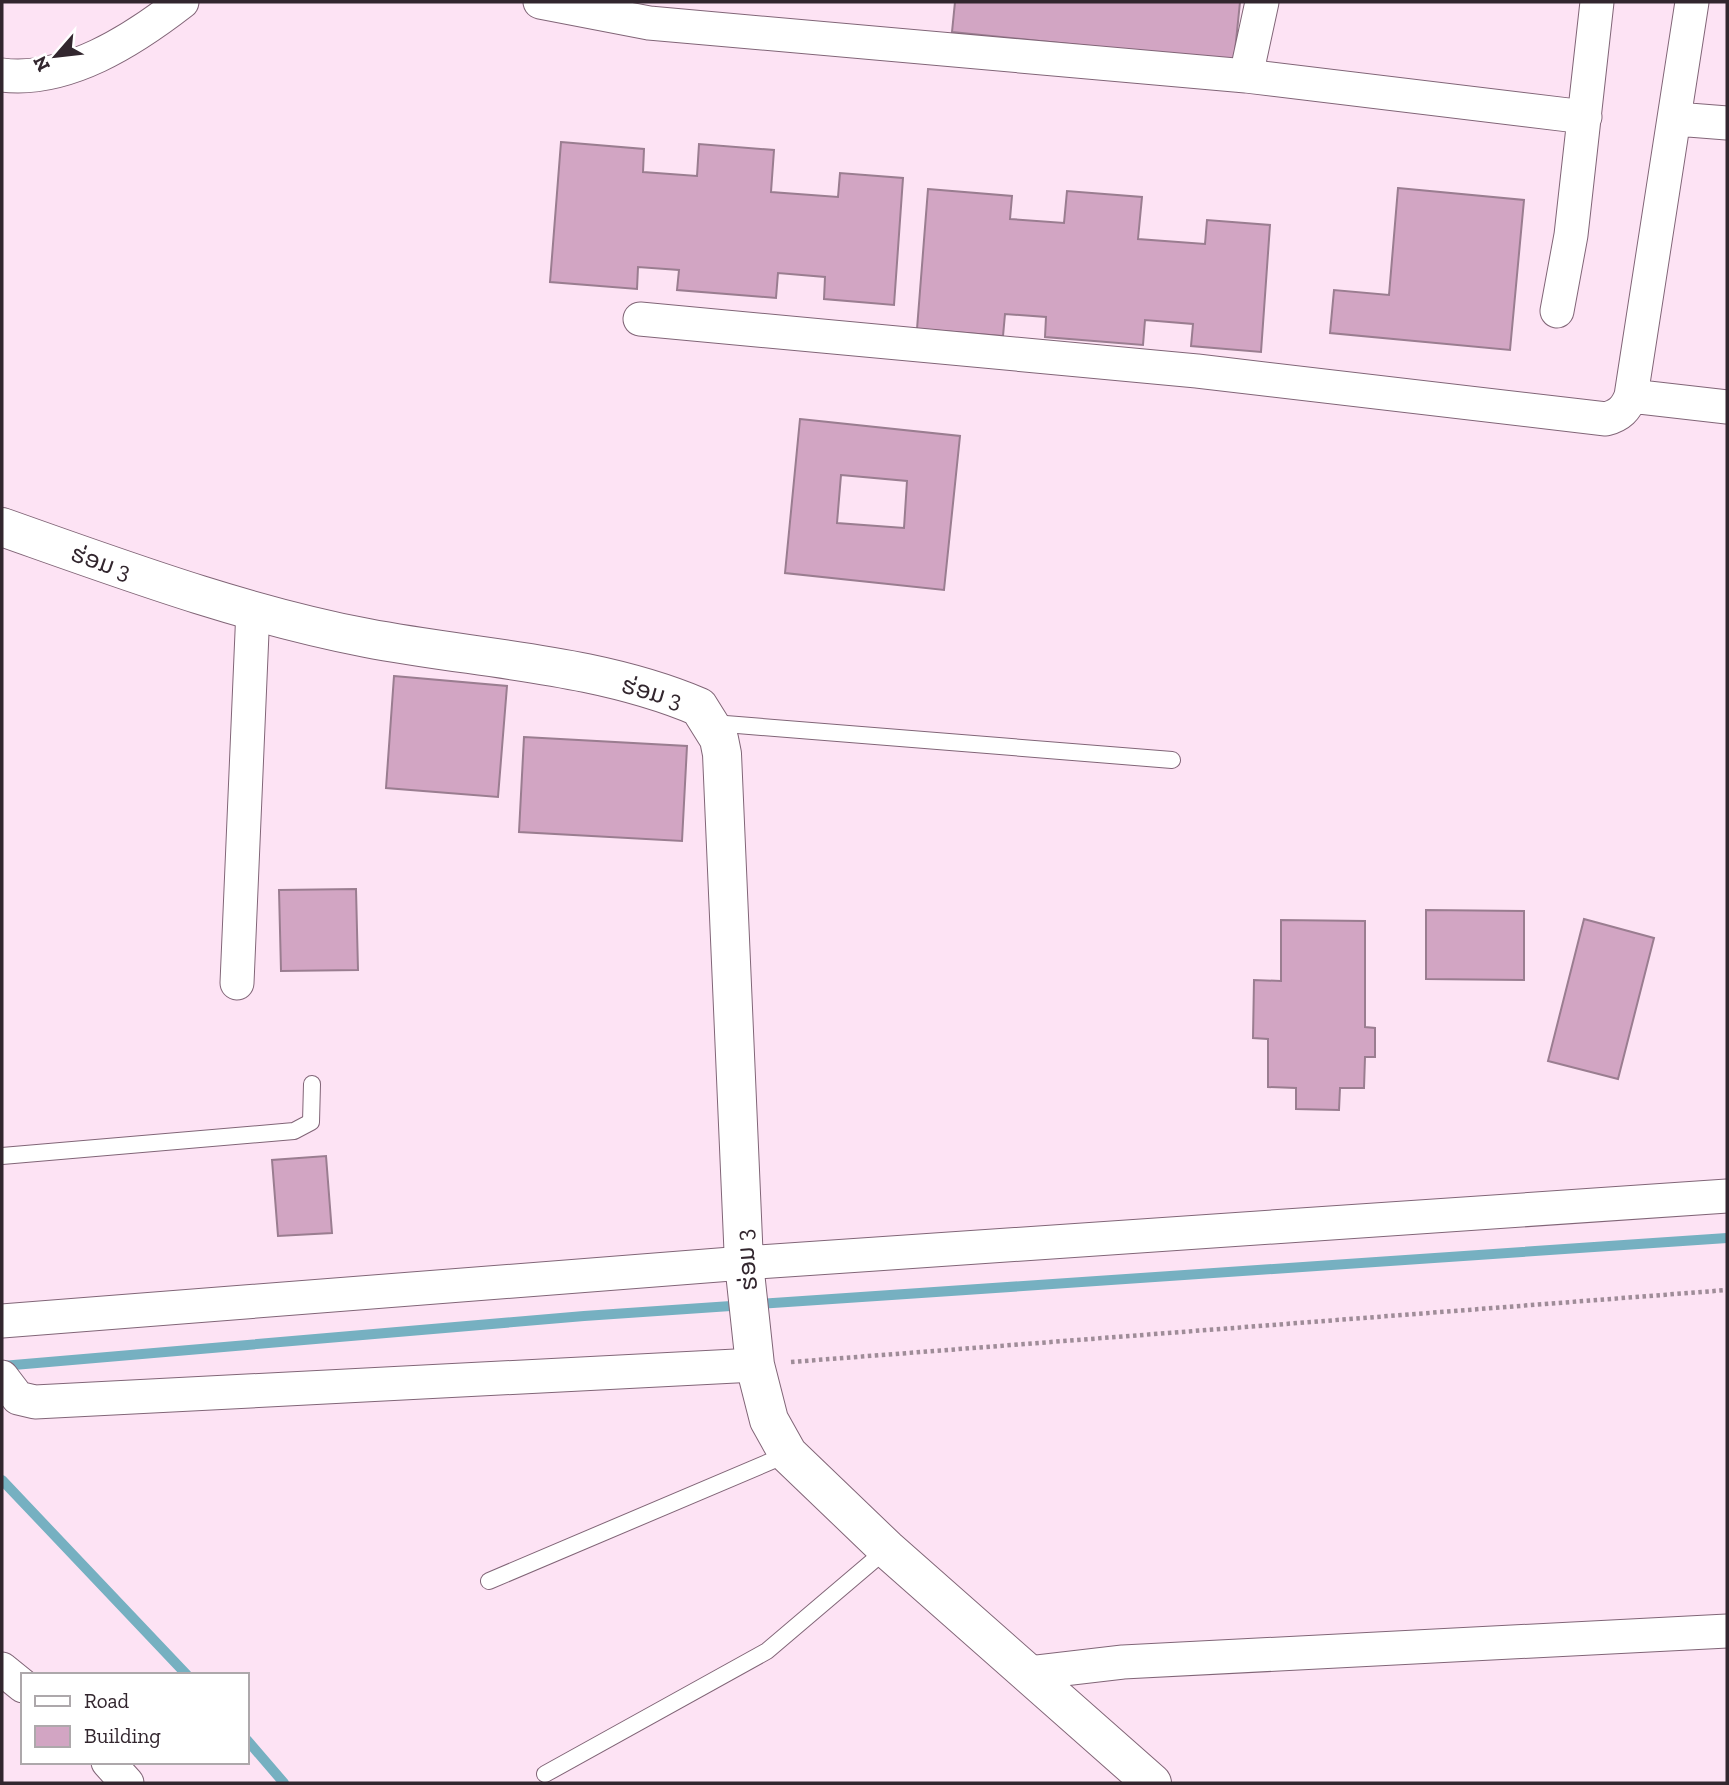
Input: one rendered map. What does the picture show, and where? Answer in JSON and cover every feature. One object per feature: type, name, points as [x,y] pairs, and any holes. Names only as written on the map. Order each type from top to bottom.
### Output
[{"type":"street","points":[[2,75],[16,76],[79,64],[155,23],[182,2]]},
{"type":"street","points":[[540,2],[649,23],[1246,76],[1585,117]]},
{"type":"street","points":[[1246,76],[1262,2]]},
{"type":"street","points":[[1557,311],[1571,235],[1597,2]]},
{"type":"street","points":[[640,319],[1197,371],[1606,419],[1626,409],[1631,396],[1692,2]]},
{"type":"street","points":[[1676,119],[1727,123]]},
{"type":"street","points":[[1631,396],[1727,407]]},
{"type":"street","name":"ຮ່ອມ 3","points":[[2,527],[196,595],[366,638],[562,667],[699,707],[719,739],[722,754],[746,1270],[755,1359],[768,1420],[788,1454],[887,1549],[1152,1783]]},
{"type":"street","points":[[237,983],[253,609]]},
{"type":"street","points":[[2,1321],[746,1270],[1727,1196]]},
{"type":"street","points":[[5,1382],[18,1398],[36,1402],[755,1359]]},
{"type":"street","points":[[1030,1673],[1123,1662],[1727,1631]]},
{"type":"street","points":[[2,1669],[21,1684]]},
{"type":"street","points":[[110,1764],[127,1783]]},
{"type":"lane","points":[[710,723],[1172,760]]},
{"type":"lane","points":[[2,1156],[294,1132],[311,1122],[312,1084]]},
{"type":"lane","points":[[489,1581],[788,1454]]},
{"type":"lane","points":[[545,1774],[767,1651],[887,1549]]},
{"type":"path","points":[[755,1359],[1727,1290]]},
{"type":"building","points":[[955,2],[1240,2],[1234,61],[952,32]]},
{"type":"building","points":[[561,142],[644,149],[643,172],[697,176],[699,144],[774,150],[771,192],[838,197],[840,173],[903,178],[894,305],[824,299],[825,277],[778,273],[776,298],[677,290],[679,270],[638,267],[637,289],[550,282]]},
{"type":"building","points":[[1398,188],[1524,200],[1510,350],[1330,333],[1334,290],[1389,295]]},
{"type":"building","points":[[928,189],[1012,196],[1010,219],[1064,223],[1067,191],[1142,197],[1138,239],[1205,244],[1207,220],[1270,225],[1261,352],[1191,346],[1193,324],[1145,320],[1143,345],[1045,337],[1046,317],[1005,314],[1003,336],[917,329]]},
{"type":"building","points":[[800,419],[960,436],[944,590],[785,573]],"holes":[[[841,475],[907,481],[904,528],[837,523]]]},
{"type":"building","points":[[394,676],[507,686],[498,797],[386,788]]},
{"type":"building","points":[[524,737],[687,746],[682,841],[519,832]]},
{"type":"building","points":[[356,889],[358,970],[281,971],[279,890]]},
{"type":"building","points":[[1426,910],[1524,911],[1524,980],[1426,979]]},
{"type":"building","points":[[1584,919],[1654,938],[1618,1079],[1548,1061]]},
{"type":"building","points":[[1281,920],[1365,921],[1365,1027],[1375,1028],[1375,1057],[1365,1057],[1364,1088],[1340,1088],[1339,1110],[1296,1109],[1296,1088],[1268,1087],[1268,1039],[1253,1038],[1254,980],[1281,981]]},
{"type":"building","points":[[326,1156],[332,1233],[278,1236],[272,1160]]},
{"type":"waterway","points":[[2,1366],[584,1316],[1727,1238]]},
{"type":"waterway","points":[[2,1480],[185,1673]]},
{"type":"waterway","points":[[248,1741],[284,1783]]}]
